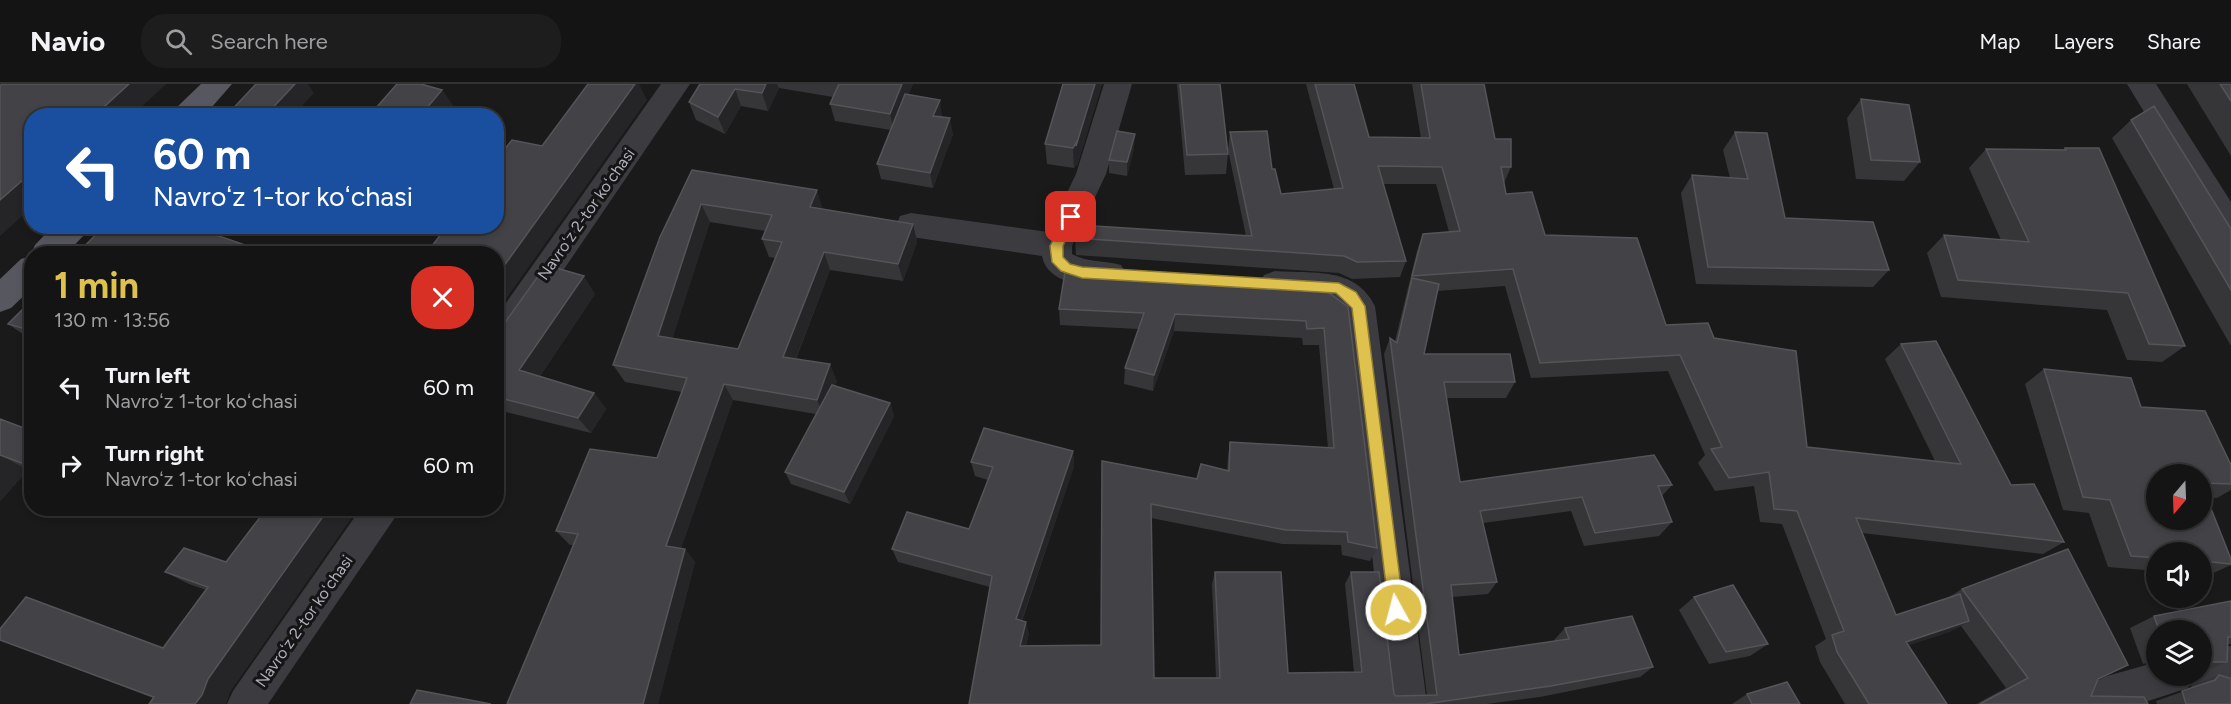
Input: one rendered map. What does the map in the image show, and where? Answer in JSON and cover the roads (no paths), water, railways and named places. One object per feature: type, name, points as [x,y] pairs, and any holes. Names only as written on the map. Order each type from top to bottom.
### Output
[{"type":"main road","points":[[194,108],[218,84]]},
{"type":"main road","points":[[54,246],[65,234]]},
{"type":"main road","points":[[0,298],[24,276]]},
{"type":"street","name":"Navroʻz 2-tor koʻchasi","points":[[504,331],[676,84]]},
{"type":"street","points":[[1118,84],[1092,174],[1057,246],[1057,259],[1066,268],[1082,272],[1141,276]]},
{"type":"street","points":[[2141,84],[2231,227]]},
{"type":"street","points":[[911,225],[1057,246]]},
{"type":"street","points":[[1246,282],[1339,288],[1351,296],[1359,306],[1407,704]]},
{"type":"street","name":"Navroʻz 2-tor koʻchasi","points":[[246,704],[376,516]]},
{"type":"street","points":[[2212,667],[2231,664]]},
{"type":"street","points":[[2088,704],[2107,695],[2146,684]]}]
